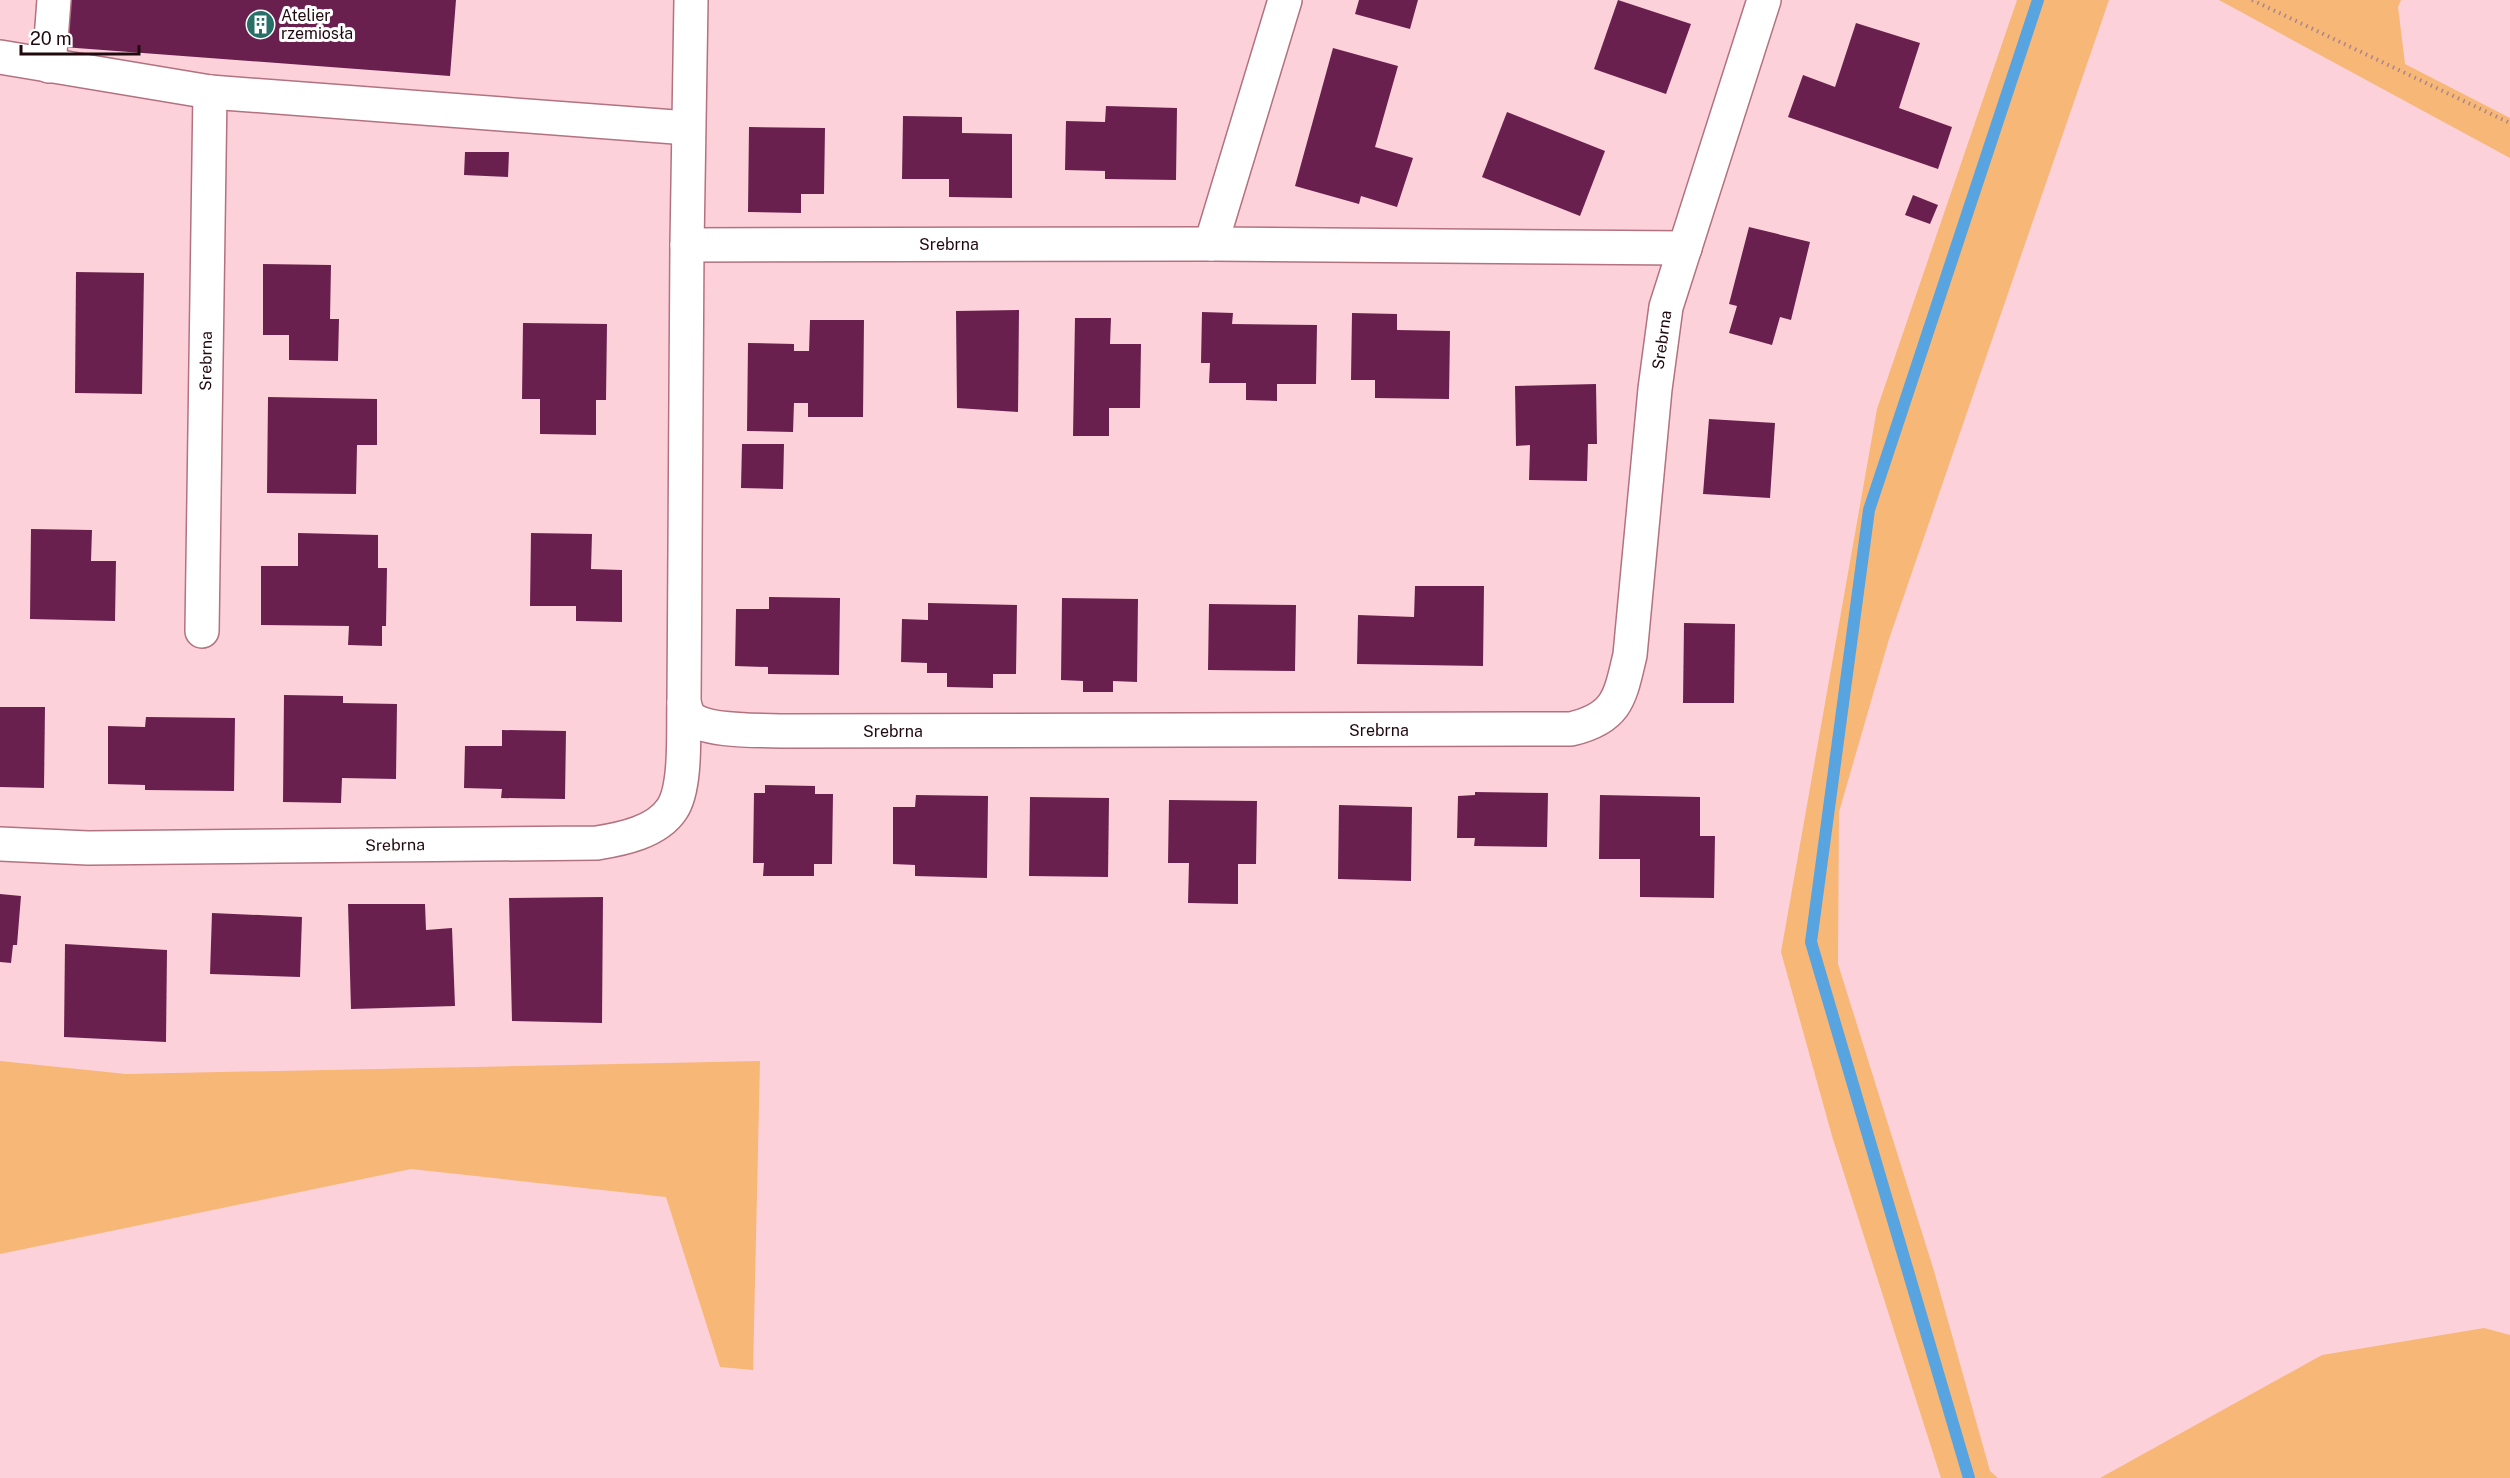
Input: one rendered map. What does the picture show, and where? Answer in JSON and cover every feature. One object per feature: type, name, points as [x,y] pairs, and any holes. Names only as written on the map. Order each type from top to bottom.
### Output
[{"type":"street","points":[[49,66],[54,0]]},
{"type":"street","name":"Srebrna","points":[[0,844],[124,848],[597,843],[621,839],[660,821],[673,808],[681,780],[684,702],[691,0]]},
{"type":"street","points":[[1211,244],[1285,0]]},
{"type":"street","name":"Srebrna","points":[[684,702],[688,715],[701,723],[729,728],[786,731],[1570,729],[1593,724],[1621,695],[1630,655],[1659,354],[1666,307],[1764,0]]},
{"type":"street","points":[[0,57],[210,92],[688,128]]},
{"type":"street","name":"Srebrna","points":[[202,631],[210,92]]},
{"type":"street","name":"Srebrna","points":[[687,245],[1211,244],[1684,248]]},
{"type":"path","points":[[2252,0],[2510,123]]},
{"type":"shaded area","points":[[2017,0],[2109,0],[1889,639],[1839,812],[1838,964],[1934,1271],[1990,1471],[1998,1478],[1941,1478],[1832,1136],[1781,952],[1877,409]]},
{"type":"shaded area","points":[[2219,0],[2401,0],[2398,7],[2405,64],[2510,118],[2510,158]]},
{"type":"shaded area","points":[[0,1061],[126,1074],[760,1061],[753,1370],[720,1367],[666,1197],[411,1169],[0,1254]]},
{"type":"shaded area","points":[[2484,1328],[2510,1335],[2510,1478],[2100,1478],[2322,1355]]},
{"type":"building","name":"Atelier rzemiosła","points":[[67,0],[456,0],[450,76],[63,47]]},
{"type":"building","points":[[1359,0],[1418,0],[1410,29],[1355,14]]},
{"type":"building","points":[[1618,0],[1691,24],[1666,94],[1594,69]]},
{"type":"building","points":[[1856,23],[1920,43],[1899,108],[1952,127],[1938,169],[1788,117],[1803,75],[1835,87]]},
{"type":"building","points":[[1333,48],[1398,66],[1375,147],[1413,158],[1397,207],[1361,196],[1359,204],[1295,186]]},
{"type":"building","points":[[1106,106],[1177,108],[1176,180],[1105,179],[1105,171],[1065,170],[1066,121],[1105,122]]},
{"type":"building","points":[[1507,112],[1605,151],[1580,216],[1482,177]]},
{"type":"building","points":[[903,116],[962,117],[962,133],[1012,134],[1012,198],[949,197],[949,179],[902,179]]},
{"type":"building","points":[[749,127],[825,128],[824,194],[801,194],[801,213],[748,212]]},
{"type":"building","points":[[465,152],[509,152],[508,177],[464,175]]},
{"type":"building","points":[[1913,195],[1938,205],[1930,224],[1905,215]]},
{"type":"building","points":[[1749,227],[1810,242],[1791,320],[1780,317],[1772,345],[1729,333],[1737,306],[1729,304]]},
{"type":"building","points":[[263,264],[331,265],[330,319],[339,319],[338,361],[289,360],[289,335],[263,335]]},
{"type":"building","points":[[76,272],[144,273],[142,394],[75,393]]},
{"type":"building","points":[[1019,310],[1018,412],[957,408],[956,311]]},
{"type":"building","points":[[1202,312],[1233,313],[1232,324],[1317,325],[1316,384],[1277,384],[1277,401],[1246,400],[1246,383],[1209,383],[1210,363],[1201,363]]},
{"type":"building","points":[[1352,313],[1397,314],[1397,330],[1450,331],[1449,399],[1375,398],[1375,380],[1351,380]]},
{"type":"building","points":[[1075,318],[1111,318],[1110,344],[1141,344],[1140,408],[1109,408],[1109,436],[1073,436]]},
{"type":"building","points":[[810,320],[864,320],[863,417],[808,417],[808,403],[794,403],[793,432],[747,431],[748,343],[794,344],[794,351],[809,351]]},
{"type":"building","points":[[523,323],[607,324],[606,400],[596,400],[596,435],[540,434],[540,399],[522,399]]},
{"type":"building","points":[[1596,384],[1597,444],[1588,444],[1587,481],[1529,480],[1530,445],[1516,446],[1515,386]]},
{"type":"building","points":[[268,397],[377,399],[377,445],[357,445],[356,494],[267,493]]},
{"type":"building","points":[[1709,419],[1775,423],[1770,498],[1703,494]]},
{"type":"building","points":[[742,444],[784,444],[783,489],[741,488]]},
{"type":"building","points":[[31,529],[92,530],[91,561],[116,561],[115,621],[30,619]]},
{"type":"building","points":[[298,533],[378,535],[378,568],[387,568],[386,626],[382,626],[382,646],[348,645],[349,626],[261,625],[261,566],[298,566]]},
{"type":"building","points":[[531,533],[592,534],[591,569],[622,570],[622,622],[576,621],[576,606],[530,606]]},
{"type":"building","points":[[1415,586],[1484,586],[1483,666],[1357,664],[1358,615],[1414,617]]},
{"type":"building","points":[[769,597],[840,598],[839,675],[768,674],[768,667],[735,666],[736,609],[769,609]]},
{"type":"building","points":[[1062,598],[1138,599],[1137,682],[1113,681],[1113,692],[1083,692],[1083,681],[1061,680]]},
{"type":"building","points":[[928,603],[1017,605],[1016,674],[993,674],[993,688],[947,687],[947,673],[927,673],[927,663],[901,662],[902,619],[928,620]]},
{"type":"building","points":[[1209,604],[1296,605],[1295,671],[1208,670]]},
{"type":"building","points":[[1684,623],[1735,624],[1734,703],[1683,703]]},
{"type":"building","points":[[284,695],[343,696],[343,703],[397,704],[396,779],[342,778],[341,803],[283,802]]},
{"type":"building","points":[[0,707],[45,707],[44,788],[0,787]]},
{"type":"building","points":[[146,717],[235,718],[234,791],[145,790],[145,785],[108,784],[108,726],[145,727]]},
{"type":"building","points":[[502,730],[566,731],[565,799],[501,798],[502,789],[464,788],[465,746],[502,746]]},
{"type":"building","points":[[765,785],[815,786],[815,794],[833,794],[832,864],[814,864],[814,876],[763,876],[764,863],[753,863],[754,793],[765,793]]},
{"type":"building","points":[[1475,792],[1548,793],[1547,847],[1474,846],[1475,838],[1457,838],[1458,796],[1475,795]]},
{"type":"building","points":[[916,795],[988,796],[987,878],[915,876],[915,865],[893,864],[893,807],[915,807]]},
{"type":"building","points":[[1600,795],[1700,797],[1700,836],[1715,836],[1714,898],[1640,897],[1640,859],[1599,859]]},
{"type":"building","points":[[1030,797],[1109,798],[1108,877],[1029,876]]},
{"type":"building","points":[[1169,800],[1257,801],[1256,864],[1238,864],[1238,904],[1188,903],[1189,863],[1168,863]]},
{"type":"building","points":[[1339,805],[1412,807],[1411,881],[1338,879]]},
{"type":"building","points":[[0,894],[21,896],[17,945],[13,945],[11,963],[0,962]]},
{"type":"building","points":[[603,897],[602,1023],[512,1021],[509,898]]},
{"type":"building","points":[[348,904],[425,904],[426,930],[452,928],[455,1006],[351,1009]]},
{"type":"building","points":[[212,913],[302,917],[300,977],[210,974]]},
{"type":"building","points":[[65,944],[167,950],[166,1042],[64,1037]]},
{"type":"waterway","points":[[1969,1478],[1811,942],[1869,510],[2038,0]]},
{"type":"place","name":"Atelier rzemiosła","points":[[260,24]]}]
